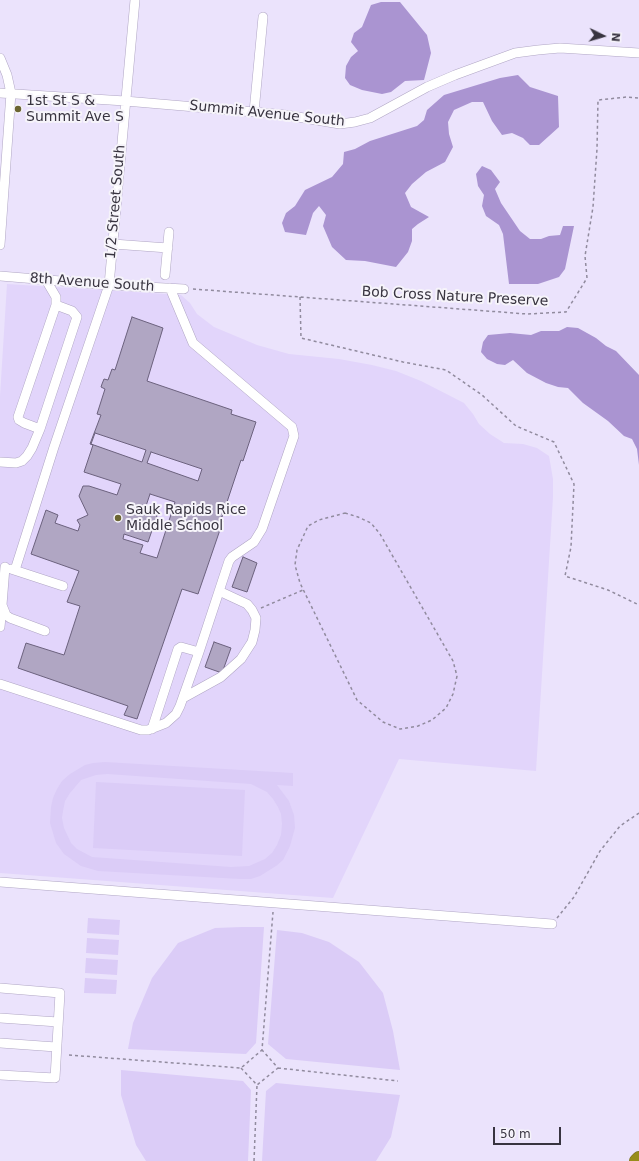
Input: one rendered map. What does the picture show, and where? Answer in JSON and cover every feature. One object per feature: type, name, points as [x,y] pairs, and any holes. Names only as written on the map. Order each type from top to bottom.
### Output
[{"type":"highway","points":[[636,1161],[639,1158]]},
{"type":"street","name":"1/2 Street South","points":[[15,570],[54,447],[109,285],[135,0]]},
{"type":"street","points":[[254,112],[263,17]]},
{"type":"street","name":"Summit Avenue South","points":[[0,93],[125,101],[254,112],[286,115],[340,124],[370,118],[428,86],[515,53],[560,48],[639,53]]},
{"type":"street","points":[[0,58],[7,75],[11,93],[0,245]]},
{"type":"street","points":[[165,275],[169,232]]},
{"type":"street","points":[[113,244],[168,248]]},
{"type":"street","name":"8th Avenue South","points":[[0,276],[109,285],[184,289]]},
{"type":"street","points":[[40,429],[24,423],[19,420],[18,417],[56,305],[56,297],[46,280]]},
{"type":"street","points":[[0,684],[141,730],[152,729],[166,723],[176,714],[220,592],[229,561],[232,557],[254,542],[262,529],[294,436],[292,427],[193,343],[170,288]]},
{"type":"street","points":[[0,462],[16,463],[22,461],[32,448],[40,429],[77,317],[72,311],[56,305]]},
{"type":"street","points":[[0,627],[2,605],[2,567],[63,586]]},
{"type":"street","points":[[182,698],[221,678],[241,659],[252,642],[256,618],[252,610],[247,604],[220,592]]},
{"type":"street","points":[[2,605],[6,615],[10,618],[45,632]]},
{"type":"street","points":[[152,729],[178,649],[181,647],[199,652]]},
{"type":"street","points":[[0,882],[552,924]]},
{"type":"street","points":[[0,988],[60,993],[54,1078],[0,1075]]},
{"type":"street","points":[[0,1018],[58,1022]]},
{"type":"street","points":[[0,1043],[56,1047]]},
{"type":"path","name":"Bob Cross Nature Preserve","points":[[184,289],[527,314],[566,312],[587,278],[585,256],[593,207],[597,149],[598,100],[639,98]]},
{"type":"path","points":[[300,297],[301,338],[403,362],[446,370],[482,395],[516,426],[554,442],[574,484],[571,547],[565,576],[608,590],[639,605]]},
{"type":"path","points":[[345,513],[371,523],[380,534],[452,661],[457,676],[453,694],[446,708],[432,720],[418,726],[400,729],[383,722],[368,710],[357,700],[303,590],[295,565],[297,550],[308,526],[319,520],[345,513]]},
{"type":"path","points":[[252,610],[265,608],[303,590]]},
{"type":"path","points":[[552,924],[574,897],[600,851],[620,826],[639,813]]},
{"type":"path","points":[[241,1068],[262,1050],[273,903]]},
{"type":"path","points":[[262,1050],[278,1068],[398,1081]]},
{"type":"path","points":[[69,1056],[241,1068],[257,1085],[254,1161]]},
{"type":"path","points":[[257,1085],[278,1068]]},
{"type":"shaded area","points":[[381,2],[400,2],[427,35],[431,53],[424,80],[405,81],[391,92],[382,94],[362,90],[350,85],[345,78],[346,66],[351,57],[358,51],[351,42],[354,33],[362,27],[371,5]]},
{"type":"shaded area","points":[[518,75],[530,87],[558,96],[559,127],[539,145],[530,145],[523,138],[512,133],[502,135],[492,121],[483,102],[472,102],[454,110],[448,122],[449,134],[453,147],[445,162],[426,172],[412,184],[405,193],[411,207],[429,217],[412,229],[412,241],[408,252],[396,267],[365,261],[346,260],[332,247],[323,226],[326,215],[319,206],[313,213],[306,235],[285,232],[282,223],[286,213],[295,206],[305,190],[332,177],[343,164],[344,152],[355,149],[370,141],[417,126],[424,120],[427,110],[444,95],[500,78]]},
{"type":"shaded area","points":[[482,166],[491,170],[500,182],[495,189],[501,203],[520,231],[530,239],[541,239],[549,236],[560,235],[563,226],[574,226],[565,269],[559,277],[538,284],[509,284],[503,234],[499,225],[486,216],[482,206],[484,195],[478,186],[476,174]]},
{"type":"shaded area","points":[[7,284],[181,295],[190,303],[197,314],[214,327],[257,345],[289,354],[339,359],[372,365],[396,371],[421,381],[464,403],[479,424],[490,434],[504,443],[523,444],[537,448],[549,456],[553,479],[553,497],[536,771],[399,759],[333,898],[0,873],[0,396]]},
{"type":"shaded area","points":[[567,327],[578,328],[616,351],[639,375],[639,465],[637,449],[632,439],[624,436],[608,421],[583,403],[568,388],[558,387],[546,383],[527,373],[513,360],[505,365],[497,364],[487,359],[481,352],[483,342],[488,335],[510,333],[531,335],[541,331],[559,331]]},
{"type":"shaded area","points":[[105,762],[293,773],[293,786],[277,785],[289,801],[294,815],[295,828],[290,846],[283,860],[276,866],[260,876],[251,879],[98,871],[81,866],[64,854],[56,843],[50,823],[51,807],[53,798],[62,781],[85,765]],"holes":[[[107,774],[251,784],[267,792],[273,799],[281,814],[282,824],[281,835],[272,853],[265,859],[249,866],[231,867],[92,857],[77,849],[71,843],[64,828],[62,818],[65,801],[81,780],[96,775]]]},
{"type":"shaded area","points":[[96,782],[245,790],[242,856],[93,848]]},
{"type":"shaded area","points":[[88,918],[120,920],[119,935],[87,933]]},
{"type":"shaded area","points":[[264,927],[256,1043],[246,1054],[128,1049],[133,1023],[152,978],[178,943],[215,928]]},
{"type":"shaded area","points":[[277,930],[302,933],[329,942],[359,962],[383,993],[393,1031],[400,1070],[286,1059],[268,1044]]},
{"type":"shaded area","points":[[87,938],[119,940],[118,955],[86,953]]},
{"type":"shaded area","points":[[86,958],[118,960],[117,975],[85,973]]},
{"type":"shaded area","points":[[85,978],[117,980],[116,994],[84,993]]},
{"type":"shaded area","points":[[121,1070],[243,1081],[251,1090],[248,1161],[146,1161],[136,1145],[121,1095]]},
{"type":"shaded area","points":[[276,1083],[400,1095],[391,1137],[376,1161],[262,1161],[266,1091]]},
{"type":"building","name":"Sauk Rapids Rice Middle School","points":[[132,317],[163,328],[147,381],[232,410],[231,414],[256,422],[243,461],[241,460],[221,517],[220,520],[223,521],[198,594],[182,589],[137,719],[124,715],[128,706],[18,668],[26,643],[64,655],[80,606],[67,602],[79,571],[31,554],[46,510],[58,515],[55,523],[78,531],[80,525],[77,520],[88,515],[79,496],[83,486],[89,486],[117,495],[121,484],[84,472],[93,445],[90,444],[101,415],[97,414],[105,389],[101,387],[104,379],[108,380],[112,369],[115,370]],"holes":[[[95,433],[146,450],[142,462],[91,444]],[[151,452],[202,469],[198,481],[147,463]],[[150,494],[175,502],[157,558],[140,553],[143,545],[123,539],[124,534],[148,542],[159,510],[146,506]]]},
{"type":"building","points":[[243,557],[257,563],[247,592],[232,587]]},
{"type":"building","points":[[214,642],[231,648],[222,673],[205,667]]},
{"type":"place","name":"1st St S & Summit Ave S","points":[[18,109]]},
{"type":"place","name":"Sauk Rapids Rice Middle School","points":[[118,518]]}]
